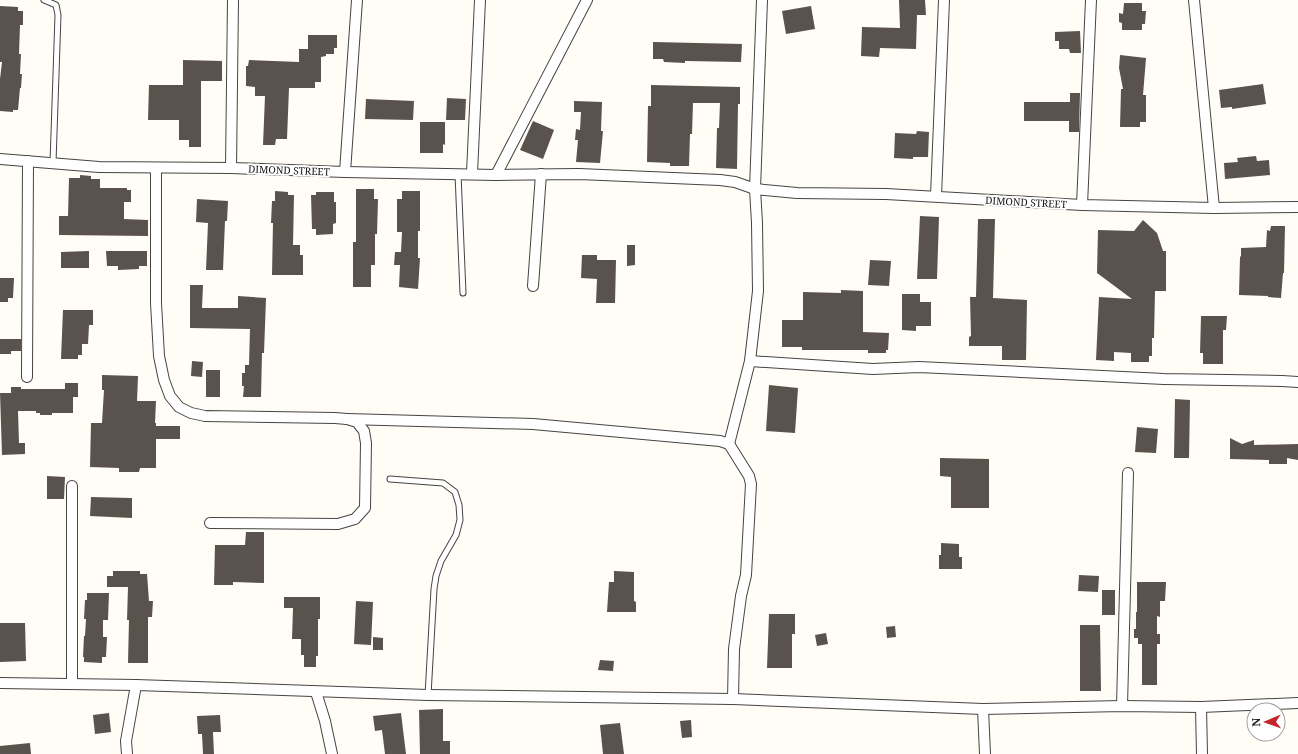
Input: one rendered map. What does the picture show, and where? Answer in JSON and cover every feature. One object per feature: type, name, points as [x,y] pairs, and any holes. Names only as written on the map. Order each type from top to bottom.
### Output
[{"type":"street","points":[[231,168],[233,0]]},
{"type":"street","points":[[345,172],[357,0]]},
{"type":"street","points":[[472,173],[480,0]]},
{"type":"street","points":[[496,175],[587,0]]},
{"type":"street","points":[[733,699],[734,648],[741,596],[746,575],[751,484],[749,476],[730,444],[750,361],[751,346],[755,330],[758,284],[755,189],[762,0]]},
{"type":"street","points":[[936,196],[944,0]]},
{"type":"street","points":[[1082,205],[1090,0]]},
{"type":"street","points":[[1194,0],[1214,208]]},
{"type":"street","name":"DIMOND STREET","points":[[0,160],[99,167],[231,168],[345,172],[472,173],[496,175],[579,174],[720,180],[735,182],[755,189],[797,193],[861,193],[936,196],[1082,205],[1214,208],[1298,207]]},
{"type":"street","points":[[27,377],[28,161]]},
{"type":"street","points":[[156,168],[156,303],[159,356],[164,380],[170,396],[179,407],[191,413],[205,416],[300,417],[534,424],[730,444]]},
{"type":"street","points":[[533,286],[541,174]]},
{"type":"street","points":[[750,361],[872,370],[919,367],[1148,379],[1298,382]]},
{"type":"street","points":[[210,523],[338,524],[355,520],[365,508],[366,443],[364,431],[357,422],[347,419]]},
{"type":"street","points":[[1122,706],[1128,473]]},
{"type":"street","points":[[72,486],[72,684]]},
{"type":"street","points":[[0,683],[136,685],[428,695],[733,699],[983,709],[1122,706],[1201,707],[1298,703]]},
{"type":"street","points":[[127,754],[126,741],[136,685]]},
{"type":"street","points":[[316,692],[325,721],[332,754]]},
{"type":"street","points":[[1201,707],[1202,754]]},
{"type":"street","points":[[983,709],[985,754]]},
{"type":"lane","points":[[44,0],[56,5],[58,16],[53,163]]},
{"type":"lane","points":[[458,173],[462,293]]},
{"type":"lane","points":[[390,479],[443,483],[455,492],[459,505],[460,520],[456,535],[441,561],[436,576],[428,695]]},
{"type":"building","points":[[899,0],[925,0],[926,15],[917,15],[916,49],[880,48],[879,57],[861,56],[862,27],[900,28]]},
{"type":"building","points":[[1124,3],[1142,3],[1142,11],[1146,11],[1145,24],[1142,24],[1142,30],[1122,30],[1122,23],[1119,22],[1119,13],[1123,14]]},
{"type":"building","points":[[0,6],[18,7],[18,11],[23,11],[23,25],[20,25],[19,54],[21,54],[21,88],[18,110],[13,110],[13,112],[0,111],[0,79],[2,62],[0,62]]},
{"type":"building","points":[[811,6],[815,29],[786,34],[782,11]]},
{"type":"building","points":[[1080,31],[1081,53],[1070,53],[1069,49],[1059,49],[1059,41],[1055,41],[1055,32]]},
{"type":"building","points":[[308,35],[337,35],[337,48],[334,48],[334,54],[326,54],[326,56],[321,57],[321,82],[315,82],[315,88],[289,88],[287,139],[276,139],[275,145],[263,145],[265,96],[255,96],[255,87],[246,86],[246,66],[248,66],[249,60],[299,62],[299,49],[308,49]]},
{"type":"building","points":[[653,42],[742,44],[741,62],[664,62],[663,59],[653,59]]},
{"type":"building","points":[[1120,55],[1146,58],[1143,95],[1146,95],[1146,122],[1140,122],[1140,127],[1120,127],[1121,89],[1123,89],[1119,68]]},
{"type":"building","points":[[183,60],[222,61],[222,81],[201,81],[201,147],[189,147],[189,140],[179,140],[179,120],[148,120],[149,85],[183,85]]},
{"type":"building","points":[[1263,84],[1266,104],[1232,109],[1232,107],[1221,108],[1219,90]]},
{"type":"building","points":[[651,85],[740,87],[740,104],[738,104],[737,169],[716,168],[717,128],[719,128],[720,103],[693,103],[689,166],[670,166],[670,163],[647,162],[648,106],[651,106]]},
{"type":"building","points":[[1070,93],[1080,93],[1079,132],[1069,132],[1069,121],[1024,121],[1024,102],[1070,102]]},
{"type":"building","points":[[447,98],[466,99],[465,120],[446,120]]},
{"type":"building","points":[[366,99],[414,101],[413,120],[365,119]]},
{"type":"building","points":[[574,101],[602,102],[601,131],[603,131],[600,163],[576,162],[578,140],[575,140],[576,129],[580,130],[581,112],[574,112]]},
{"type":"building","points":[[533,121],[554,130],[543,159],[520,150]]},
{"type":"building","points":[[420,122],[445,122],[445,145],[443,144],[443,153],[420,153]]},
{"type":"building","points":[[917,131],[929,132],[928,157],[913,157],[913,159],[894,158],[895,133],[916,134]]},
{"type":"building","points":[[1256,156],[1257,161],[1269,160],[1270,175],[1225,179],[1224,163],[1238,162],[1237,158]]},
{"type":"building","points":[[80,175],[91,176],[91,179],[100,179],[100,188],[127,188],[127,190],[131,190],[131,202],[124,202],[124,219],[148,220],[148,236],[59,235],[59,216],[68,216],[69,178],[80,178]]},
{"type":"building","points":[[356,189],[374,189],[374,199],[378,199],[377,234],[375,234],[375,265],[371,265],[371,287],[353,287],[353,242],[356,242]]},
{"type":"building","points":[[275,191],[288,192],[288,195],[294,195],[293,245],[300,245],[300,255],[303,255],[303,275],[272,275],[273,223],[271,223],[272,201],[275,201]]},
{"type":"building","points":[[402,191],[420,191],[418,258],[420,258],[418,289],[399,287],[400,265],[394,265],[395,252],[401,252],[402,232],[397,232],[397,199],[402,199]]},
{"type":"building","points":[[316,192],[334,192],[334,202],[336,202],[336,223],[333,224],[333,234],[316,235],[316,229],[312,229],[311,195],[316,195]]},
{"type":"building","points":[[197,199],[228,201],[227,221],[225,221],[223,270],[206,270],[208,223],[196,222]]},
{"type":"building","points":[[920,216],[939,217],[937,279],[917,279]]},
{"type":"building","points":[[978,219],[995,219],[993,298],[1027,300],[1026,360],[1002,360],[1002,346],[969,346],[969,337],[971,336],[970,297],[976,297]]},
{"type":"building","points":[[1143,220],[1157,233],[1163,251],[1166,251],[1166,291],[1155,291],[1152,356],[1149,356],[1149,362],[1131,362],[1131,353],[1114,352],[1114,361],[1096,360],[1099,297],[1132,299],[1097,273],[1098,230],[1134,231]]},
{"type":"building","points":[[1271,226],[1285,226],[1284,273],[1281,298],[1239,295],[1241,248],[1266,247],[1267,230],[1270,231]]},
{"type":"building","points":[[627,245],[635,245],[635,265],[627,266]]},
{"type":"building","points":[[89,251],[89,268],[61,268],[61,252]]},
{"type":"building","points":[[106,251],[147,251],[147,266],[139,266],[139,269],[118,270],[118,266],[107,266]]},
{"type":"building","points":[[582,255],[597,255],[597,260],[616,260],[615,303],[596,303],[597,279],[581,278]]},
{"type":"building","points":[[870,260],[891,261],[889,286],[868,285]]},
{"type":"building","points":[[0,278],[14,278],[13,298],[8,298],[8,302],[0,302]]},
{"type":"building","points":[[190,285],[203,285],[202,308],[238,308],[238,296],[266,298],[264,353],[262,353],[261,397],[243,397],[244,386],[242,386],[242,373],[245,373],[245,365],[249,365],[250,329],[190,328]]},
{"type":"building","points":[[841,290],[863,291],[863,332],[889,333],[888,350],[886,350],[886,353],[868,353],[868,350],[802,350],[802,347],[782,347],[782,320],[803,320],[803,292],[841,293]]},
{"type":"building","points":[[902,294],[920,294],[920,302],[931,302],[931,326],[916,326],[916,331],[902,330]]},
{"type":"building","points":[[63,310],[93,310],[93,325],[89,325],[88,344],[82,344],[82,355],[78,355],[78,359],[61,359]]},
{"type":"building","points":[[1201,316],[1227,316],[1226,330],[1223,330],[1223,364],[1203,364],[1203,353],[1200,353]]},
{"type":"building","points":[[0,339],[21,339],[21,351],[11,351],[11,354],[0,354]]},
{"type":"building","points":[[192,361],[203,362],[202,377],[191,376]]},
{"type":"building","points":[[206,370],[220,370],[220,397],[206,397]]},
{"type":"building","points":[[102,375],[138,376],[137,401],[156,401],[156,426],[180,426],[180,439],[156,439],[156,468],[140,468],[139,472],[119,472],[119,468],[90,467],[91,423],[102,423],[104,390],[102,390]]},
{"type":"building","points":[[65,383],[78,383],[78,397],[73,397],[73,413],[52,413],[52,415],[40,415],[40,413],[36,413],[36,411],[18,411],[19,443],[25,443],[25,454],[2,455],[0,393],[11,393],[11,387],[21,387],[21,389],[65,389]]},
{"type":"building","points":[[769,385],[798,388],[795,433],[766,431]]},
{"type":"building","points":[[1175,399],[1190,400],[1189,458],[1174,458]]},
{"type":"building","points":[[1137,427],[1158,429],[1156,453],[1135,452]]},
{"type":"building","points":[[1230,438],[1242,444],[1254,440],[1254,445],[1298,444],[1298,460],[1287,458],[1287,464],[1269,464],[1269,460],[1230,459]]},
{"type":"building","points":[[940,458],[989,459],[989,508],[951,508],[951,477],[940,476]]},
{"type":"building","points":[[47,476],[65,477],[64,499],[47,499]]},
{"type":"building","points":[[91,497],[132,498],[132,518],[90,516]]},
{"type":"building","points":[[246,532],[264,532],[264,583],[233,582],[233,585],[214,585],[215,545],[245,545]]},
{"type":"building","points":[[941,543],[959,544],[959,557],[962,557],[962,569],[939,569]]},
{"type":"building","points":[[113,571],[140,571],[140,574],[147,574],[149,601],[153,601],[152,617],[148,617],[148,663],[128,663],[128,587],[107,587],[107,576],[113,576]]},
{"type":"building","points":[[614,571],[634,572],[634,601],[636,602],[636,612],[607,612],[609,582],[614,582]]},
{"type":"building","points":[[1079,575],[1099,576],[1098,592],[1078,591]]},
{"type":"building","points":[[1137,582],[1166,582],[1165,601],[1160,601],[1160,617],[1157,616],[1157,634],[1160,634],[1160,644],[1157,644],[1157,685],[1142,685],[1142,644],[1138,644],[1138,638],[1134,638],[1137,612]]},
{"type":"building","points":[[1102,590],[1115,590],[1115,615],[1102,615]]},
{"type":"building","points":[[87,593],[109,593],[108,620],[103,620],[103,637],[107,637],[106,657],[102,657],[102,663],[84,662],[83,657],[86,619],[84,619]]},
{"type":"building","points":[[284,597],[320,597],[320,619],[318,619],[318,656],[316,656],[316,667],[304,667],[304,655],[301,655],[301,639],[292,639],[293,608],[284,608]]},
{"type":"building","points":[[356,601],[373,602],[371,645],[354,644]]},
{"type":"building","points":[[769,614],[795,614],[795,634],[792,634],[792,668],[767,668]]},
{"type":"building","points":[[0,623],[25,623],[26,661],[0,662]]},
{"type":"building","points":[[1080,625],[1100,625],[1101,691],[1080,691]]},
{"type":"building","points":[[895,626],[896,637],[887,638],[886,627]]},
{"type":"building","points":[[826,633],[828,644],[817,646],[815,635]]},
{"type":"building","points":[[373,637],[383,638],[383,650],[373,650]]},
{"type":"building","points":[[600,660],[614,661],[613,671],[598,670]]},
{"type":"building","points":[[443,709],[443,741],[450,741],[450,754],[420,754],[419,710]]},
{"type":"building","points":[[109,713],[111,732],[95,734],[93,715]]},
{"type":"building","points":[[401,713],[406,754],[385,754],[382,730],[375,731],[373,716]]},
{"type":"building","points":[[220,715],[221,732],[213,732],[214,754],[203,754],[202,734],[198,734],[197,716]]},
{"type":"building","points":[[691,720],[692,737],[682,738],[680,721]]},
{"type":"building","points":[[620,723],[624,754],[603,754],[600,725]]},
{"type":"building","points":[[30,743],[31,754],[0,754],[0,746]]}]
